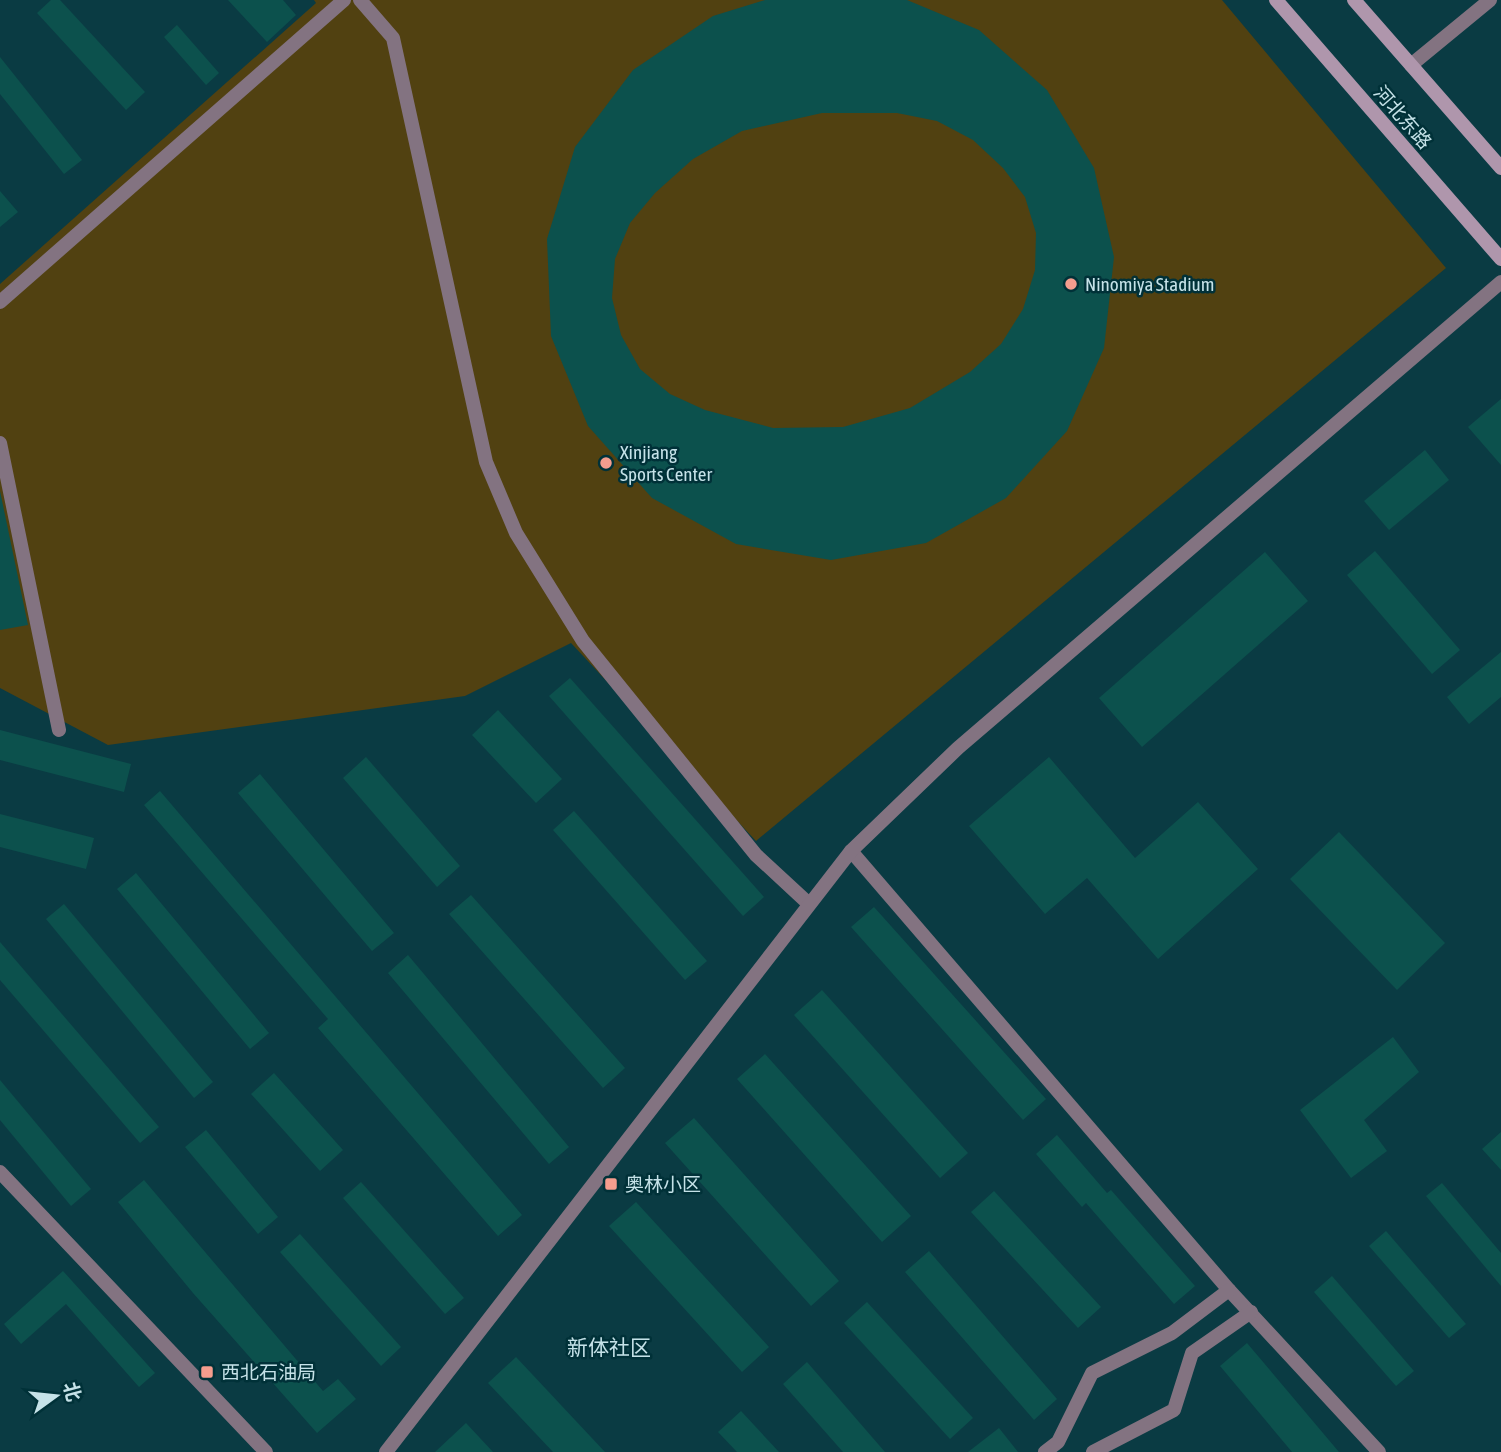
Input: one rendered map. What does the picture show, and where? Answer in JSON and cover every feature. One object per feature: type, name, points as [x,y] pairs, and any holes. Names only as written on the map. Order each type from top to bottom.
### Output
[{"type":"main road","name":"河北东路","points":[[1276,0],[1501,259]]},
{"type":"main road","points":[[1354,0],[1501,168]]},
{"type":"street","points":[[0,302],[344,0]]},
{"type":"street","points":[[359,0],[393,38],[486,462],[516,533],[583,641],[756,855],[809,904]]},
{"type":"street","points":[[1411,65],[1490,0]]},
{"type":"street","points":[[386,1452],[851,851],[958,748],[1501,282]]},
{"type":"street","points":[[0,443],[59,730]]},
{"type":"street","points":[[851,851],[1229,1290],[1379,1452]]},
{"type":"street","points":[[0,1172],[266,1452]]},
{"type":"street","points":[[1045,1452],[1058,1442],[1092,1373],[1172,1334],[1229,1290]]},
{"type":"street","points":[[1093,1452],[1174,1410],[1192,1353],[1251,1312]]},
{"type":"shaded area","name":"Xinjiang Sports Center","points":[[314,0],[1222,0],[1446,268],[756,841],[571,643],[465,696],[108,745],[0,688],[0,284],[316,3]]},
{"type":"building","points":[[51,0],[60,0],[145,92],[126,110],[37,13]]},
{"type":"building","points":[[228,0],[283,0],[296,15],[267,42]]},
{"type":"building","name":"Ninomiya Stadium","points":[[765,0],[907,0],[979,30],[1047,90],[1094,168],[1114,257],[1104,348],[1067,431],[1006,498],[926,543],[831,560],[736,544],[652,498],[588,426],[551,336],[547,239],[575,147],[633,70],[713,16]],"holes":[[[822,113],[897,113],[937,121],[973,140],[1003,168],[1025,197],[1036,233],[1035,270],[1023,309],[1001,344],[970,372],[910,408],[843,427],[773,428],[705,410],[670,394],[640,369],[621,335],[612,298],[615,259],[630,223],[655,193],[693,159],[742,131]]]},
{"type":"building","points":[[177,25],[219,73],[206,85],[164,37]]},
{"type":"building","points":[[0,57],[82,160],[64,174],[0,94]]},
{"type":"building","points":[[0,191],[18,212],[0,227]]},
{"type":"building","points":[[1501,399],[1501,465],[1468,427]]},
{"type":"building","points":[[1425,450],[1449,480],[1389,530],[1364,501]]},
{"type":"building","points":[[0,491],[28,625],[0,630]]},
{"type":"building","points":[[1375,551],[1460,650],[1432,674],[1347,575]]},
{"type":"building","points":[[1265,552],[1308,601],[1142,747],[1099,698]]},
{"type":"building","points":[[1501,652],[1501,697],[1469,724],[1447,697]]},
{"type":"building","points":[[570,678],[764,897],[743,916],[549,696]]},
{"type":"building","points":[[498,710],[562,779],[536,803],[472,735]]},
{"type":"building","points":[[0,730],[131,764],[124,792],[0,760]]},
{"type":"building","points":[[366,757],[460,866],[437,887],[343,778]]},
{"type":"building","points":[[1049,757],[1135,858],[1198,802],[1258,869],[1158,959],[1087,878],[1045,914],[969,826]]},
{"type":"building","points":[[260,774],[394,933],[372,951],[238,793]]},
{"type":"building","points":[[160,791],[522,1215],[498,1236],[318,1028],[328,1019],[144,805]]},
{"type":"building","points":[[574,811],[707,961],[685,980],[553,830]]},
{"type":"building","points":[[0,814],[94,838],[86,869],[0,847]]},
{"type":"building","points":[[1339,832],[1445,943],[1397,990],[1290,879]]},
{"type":"building","points":[[136,873],[269,1033],[250,1049],[117,889]]},
{"type":"building","points":[[471,895],[625,1068],[603,1088],[449,914]]},
{"type":"building","points":[[64,904],[213,1082],[194,1098],[46,919]]},
{"type":"building","points":[[874,907],[1046,1099],[1023,1120],[851,927]]},
{"type":"building","points":[[0,942],[159,1127],[140,1143],[0,980]]},
{"type":"building","points":[[408,955],[569,1147],[549,1164],[388,973]]},
{"type":"building","points":[[822,990],[968,1153],[940,1178],[794,1015]]},
{"type":"building","points":[[1393,1037],[1419,1072],[1364,1120],[1387,1151],[1351,1178],[1300,1110]]},
{"type":"building","points":[[765,1054],[911,1216],[882,1242],[737,1079]]},
{"type":"building","points":[[274,1073],[343,1150],[320,1171],[251,1094]]},
{"type":"building","points":[[0,1080],[91,1189],[71,1206],[0,1120]]},
{"type":"building","points":[[694,1118],[839,1281],[811,1306],[665,1143]]},
{"type":"building","points":[[206,1130],[278,1217],[258,1234],[185,1147]]},
{"type":"building","points":[[1501,1132],[1501,1170],[1482,1149]]},
{"type":"building","points":[[1057,1135],[1107,1193],[1111,1190],[1195,1286],[1174,1304],[1086,1203],[1082,1207],[1036,1154]]},
{"type":"building","points":[[144,1180],[323,1391],[338,1379],[356,1399],[317,1433],[193,1293],[118,1202]]},
{"type":"building","points":[[361,1182],[464,1298],[445,1314],[343,1198]]},
{"type":"building","points":[[1442,1183],[1501,1253],[1501,1286],[1426,1196]]},
{"type":"building","points":[[994,1191],[1101,1307],[1078,1328],[971,1212]]},
{"type":"building","points":[[636,1202],[769,1347],[742,1372],[609,1226]]},
{"type":"building","points":[[1386,1231],[1466,1324],[1449,1338],[1369,1246]]},
{"type":"building","points":[[300,1234],[401,1347],[381,1366],[280,1252]]},
{"type":"building","points":[[929,1251],[1057,1399],[1034,1420],[905,1272]]},
{"type":"building","points":[[63,1271],[155,1373],[139,1387],[66,1304],[21,1344],[4,1324]]},
{"type":"building","points":[[1332,1276],[1414,1371],[1396,1386],[1314,1292]]},
{"type":"building","points":[[867,1302],[973,1418],[950,1439],[844,1323]]},
{"type":"building","points":[[1247,1343],[1339,1452],[1292,1452],[1220,1366]]},
{"type":"building","points":[[516,1357],[605,1452],[553,1452],[488,1383]]},
{"type":"building","points":[[807,1362],[885,1452],[843,1452],[783,1384]]},
{"type":"building","points":[[741,1411],[779,1452],[737,1452],[718,1432]]},
{"type":"building","points":[[466,1423],[493,1452],[435,1452]]},
{"type":"building","points":[[999,1428],[1018,1452],[968,1452]]},
{"type":"place","name":"Ninomiya Stadium","points":[[1071,284]]},
{"type":"place","name":"Xinjiang Sports Center","points":[[606,463]]},
{"type":"place","name":"奥林小区","points":[[611,1184]]},
{"type":"place","name":"西北石油局","points":[[207,1372]]},
{"type":"district","name":"新体社区","points":[[609,1348]]}]
